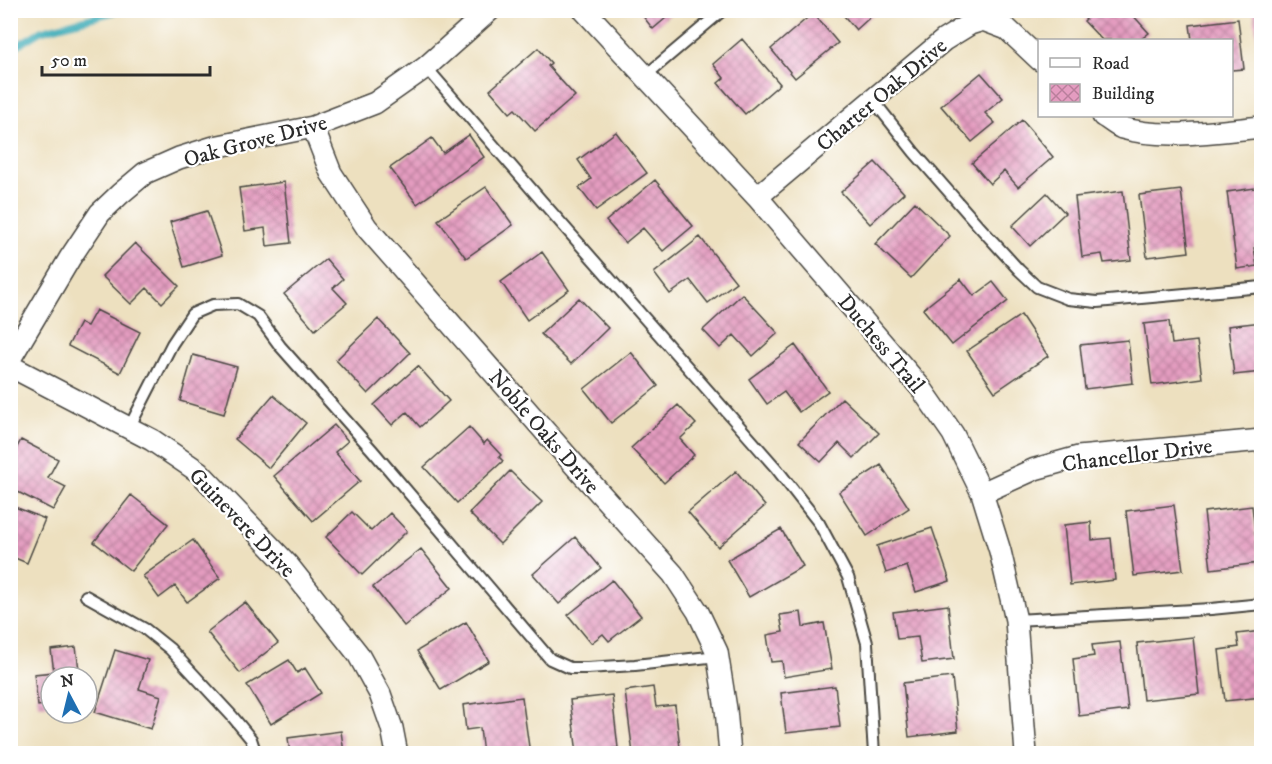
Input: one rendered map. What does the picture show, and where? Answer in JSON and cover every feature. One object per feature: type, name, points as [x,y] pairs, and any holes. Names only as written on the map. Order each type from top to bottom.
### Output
[{"type":"street","name":"Oak Grove Drive","points":[[10,359],[70,258],[100,213],[146,174],[179,158],[214,147],[313,127],[375,104],[426,67],[490,10]]},
{"type":"street","name":"Duchess Trail","points":[[584,10],[757,197],[921,388],[953,434],[982,493],[1000,551],[1016,620],[1026,753]]},
{"type":"street","name":"Charter Oak Drive","points":[[757,197],[944,40],[970,24],[983,20],[1006,28],[1038,58]]},
{"type":"street","points":[[1104,117],[1120,127],[1148,132],[1188,133],[1262,127]]},
{"type":"street","name":"Noble Oaks Drive","points":[[313,127],[331,173],[367,228],[673,574],[698,612],[717,652],[730,753]]},
{"type":"street","name":"Guinevere Drive","points":[[10,366],[152,440],[199,472],[287,564],[358,654],[380,694],[392,728],[397,753]]},
{"type":"street","name":"Chancellor Drive","points":[[982,493],[1035,468],[1077,457],[1262,440]]},
{"type":"lane","points":[[645,76],[723,10]]},
{"type":"lane","points":[[426,67],[776,468],[819,523],[848,577],[867,643],[874,753]]},
{"type":"lane","points":[[873,100],[930,170],[1019,270],[1037,287],[1068,299],[1097,302],[1262,287]]},
{"type":"lane","points":[[129,428],[172,344],[192,314],[213,305],[238,304],[258,316],[280,346],[373,451],[550,659],[570,668],[587,668],[718,656]]},
{"type":"lane","points":[[86,596],[145,629],[171,649],[251,739],[256,753]]},
{"type":"lane","points":[[1016,620],[1262,604]]},
{"type":"building","points":[[638,10],[671,10],[673,12],[653,29]]},
{"type":"building","points":[[839,10],[878,10],[856,30]]},
{"type":"building","points":[[1095,10],[1131,10],[1130,12],[1149,33],[1141,39],[1101,39],[1084,21]]},
{"type":"building","points":[[1253,10],[1262,10],[1262,64],[1260,64]]},
{"type":"building","points":[[813,13],[838,43],[795,78],[771,49]]},
{"type":"building","points":[[1238,19],[1244,69],[1233,70],[1233,39],[1192,39],[1190,25]]},
{"type":"building","points":[[742,39],[780,84],[745,114],[718,83],[724,78],[713,64]]},
{"type":"building","points":[[538,48],[551,63],[548,66],[575,96],[535,131],[515,109],[510,113],[490,90]]},
{"type":"building","points":[[981,73],[1003,98],[985,113],[995,123],[972,142],[941,106]]},
{"type":"building","points":[[1022,120],[1053,157],[1018,187],[1004,171],[990,184],[972,163]]},
{"type":"building","points":[[616,132],[647,173],[596,210],[579,188],[591,179],[578,160]]},
{"type":"building","points":[[469,135],[484,157],[417,204],[390,168],[432,138],[443,153]]},
{"type":"building","points":[[875,162],[904,193],[870,224],[841,192]]},
{"type":"building","points":[[655,180],[693,226],[663,251],[643,228],[625,243],[606,221]]},
{"type":"building","points":[[284,182],[291,243],[267,246],[265,228],[245,231],[239,188]]},
{"type":"building","points":[[486,187],[513,225],[466,258],[438,220]]},
{"type":"building","points":[[1262,187],[1262,247],[1254,248],[1257,266],[1237,269],[1227,192]]},
{"type":"building","points":[[1181,190],[1189,252],[1147,257],[1139,195]]},
{"type":"building","points":[[1123,191],[1131,260],[1104,263],[1102,254],[1082,257],[1075,197]]},
{"type":"building","points":[[1047,193],[1065,213],[1030,246],[1012,226]]},
{"type":"building","points":[[915,202],[950,236],[911,278],[875,244]]},
{"type":"building","points":[[207,211],[222,255],[184,267],[170,222]]},
{"type":"building","points":[[700,237],[736,282],[708,303],[690,280],[670,294],[654,273]]},
{"type":"building","points":[[135,243],[179,286],[162,303],[147,288],[131,304],[102,276]]},
{"type":"building","points":[[542,252],[569,290],[527,320],[501,282]]},
{"type":"building","points":[[326,259],[343,279],[333,288],[347,303],[315,330],[284,294]]},
{"type":"building","points":[[961,279],[974,296],[993,282],[1008,301],[952,345],[923,309]]},
{"type":"building","points":[[742,294],[778,333],[753,356],[734,335],[720,348],[703,330]]},
{"type":"building","points":[[579,298],[608,328],[571,364],[541,334]]},
{"type":"building","points":[[96,310],[140,332],[120,373],[68,346],[80,323],[87,326]]},
{"type":"building","points":[[1021,315],[1048,356],[995,392],[967,351]]},
{"type":"building","points":[[378,319],[410,353],[368,394],[336,360]]},
{"type":"building","points":[[1169,321],[1172,344],[1197,341],[1202,378],[1152,385],[1144,324]]},
{"type":"building","points":[[1262,322],[1262,372],[1234,375],[1228,326]]},
{"type":"building","points":[[1128,340],[1133,383],[1085,389],[1080,345]]},
{"type":"building","points":[[795,345],[828,391],[799,412],[784,392],[767,404],[749,379]]},
{"type":"building","points":[[631,352],[658,386],[611,423],[584,389]]},
{"type":"building","points":[[193,355],[237,367],[224,414],[180,401]]},
{"type":"building","points":[[418,366],[449,401],[420,427],[407,412],[392,425],[374,405]]},
{"type":"building","points":[[273,395],[306,423],[269,468],[235,439]]},
{"type":"building","points":[[842,398],[879,433],[854,458],[839,443],[821,462],[799,442]]},
{"type":"building","points":[[678,405],[696,424],[680,439],[694,455],[664,483],[631,448]]},
{"type":"building","points":[[334,425],[348,441],[335,452],[360,481],[313,521],[274,476]]},
{"type":"building","points":[[469,427],[484,444],[487,440],[501,455],[499,457],[503,461],[457,503],[424,467]]},
{"type":"building","points":[[21,440],[58,459],[48,478],[66,487],[53,510],[10,488],[10,460]]},
{"type":"building","points":[[881,465],[909,508],[867,536],[839,492]]},
{"type":"building","points":[[510,471],[542,502],[500,544],[469,513]]},
{"type":"building","points":[[736,471],[765,506],[718,547],[688,512]]},
{"type":"building","points":[[131,495],[168,524],[131,571],[94,542]]},
{"type":"building","points":[[10,505],[45,519],[27,563],[10,556]]},
{"type":"building","points":[[1174,505],[1183,570],[1134,576],[1126,511]]},
{"type":"building","points":[[1252,506],[1259,563],[1211,569],[1204,512]]},
{"type":"building","points":[[352,512],[371,531],[390,513],[407,531],[362,575],[326,537]]},
{"type":"building","points":[[1091,522],[1092,540],[1111,538],[1115,580],[1070,585],[1064,525]]},
{"type":"building","points":[[932,528],[950,581],[916,592],[907,566],[886,573],[877,546]]},
{"type":"building","points":[[781,529],[803,566],[749,597],[727,560]]},
{"type":"building","points":[[575,537],[601,568],[559,604],[533,574]]},
{"type":"building","points":[[193,540],[220,578],[187,602],[175,586],[159,598],[143,576]]},
{"type":"building","points":[[421,549],[452,588],[404,626],[373,587]]},
{"type":"building","points":[[612,580],[641,616],[609,641],[603,634],[591,643],[568,615]]},
{"type":"building","points":[[245,602],[278,643],[240,673],[207,632]]},
{"type":"building","points":[[948,605],[954,659],[922,663],[918,637],[897,639],[893,612]]},
{"type":"building","points":[[801,612],[803,627],[824,623],[832,669],[784,677],[782,661],[771,662],[767,635],[783,632],[780,615]]},
{"type":"building","points":[[466,622],[489,661],[441,690],[417,651]]},
{"type":"building","points":[[1262,631],[1262,697],[1225,701],[1219,650],[1239,647],[1237,634]]},
{"type":"building","points":[[1193,637],[1199,694],[1143,700],[1137,643]]},
{"type":"building","points":[[1120,642],[1128,710],[1079,716],[1073,659],[1094,656],[1092,645]]},
{"type":"building","points":[[76,647],[78,665],[53,665],[51,650]]},
{"type":"building","points":[[115,650],[148,660],[139,689],[161,696],[151,729],[99,713],[99,700]]},
{"type":"building","points":[[289,660],[297,673],[305,668],[321,693],[271,724],[247,685]]},
{"type":"building","points":[[34,674],[39,674],[38,706]]},
{"type":"building","points":[[952,677],[958,731],[909,737],[903,683]]},
{"type":"building","points":[[835,686],[840,727],[786,733],[781,693]]},
{"type":"building","points":[[653,687],[656,707],[675,705],[680,748],[633,754],[625,691]]},
{"type":"building","points":[[612,695],[618,748],[577,753],[570,700]]},
{"type":"building","points":[[522,697],[530,754],[483,754],[480,728],[466,730],[463,705]]},
{"type":"building","points":[[341,731],[344,753],[290,754],[288,738]]},
{"type":"waterway","points":[[10,50],[41,31],[121,10]]}]
